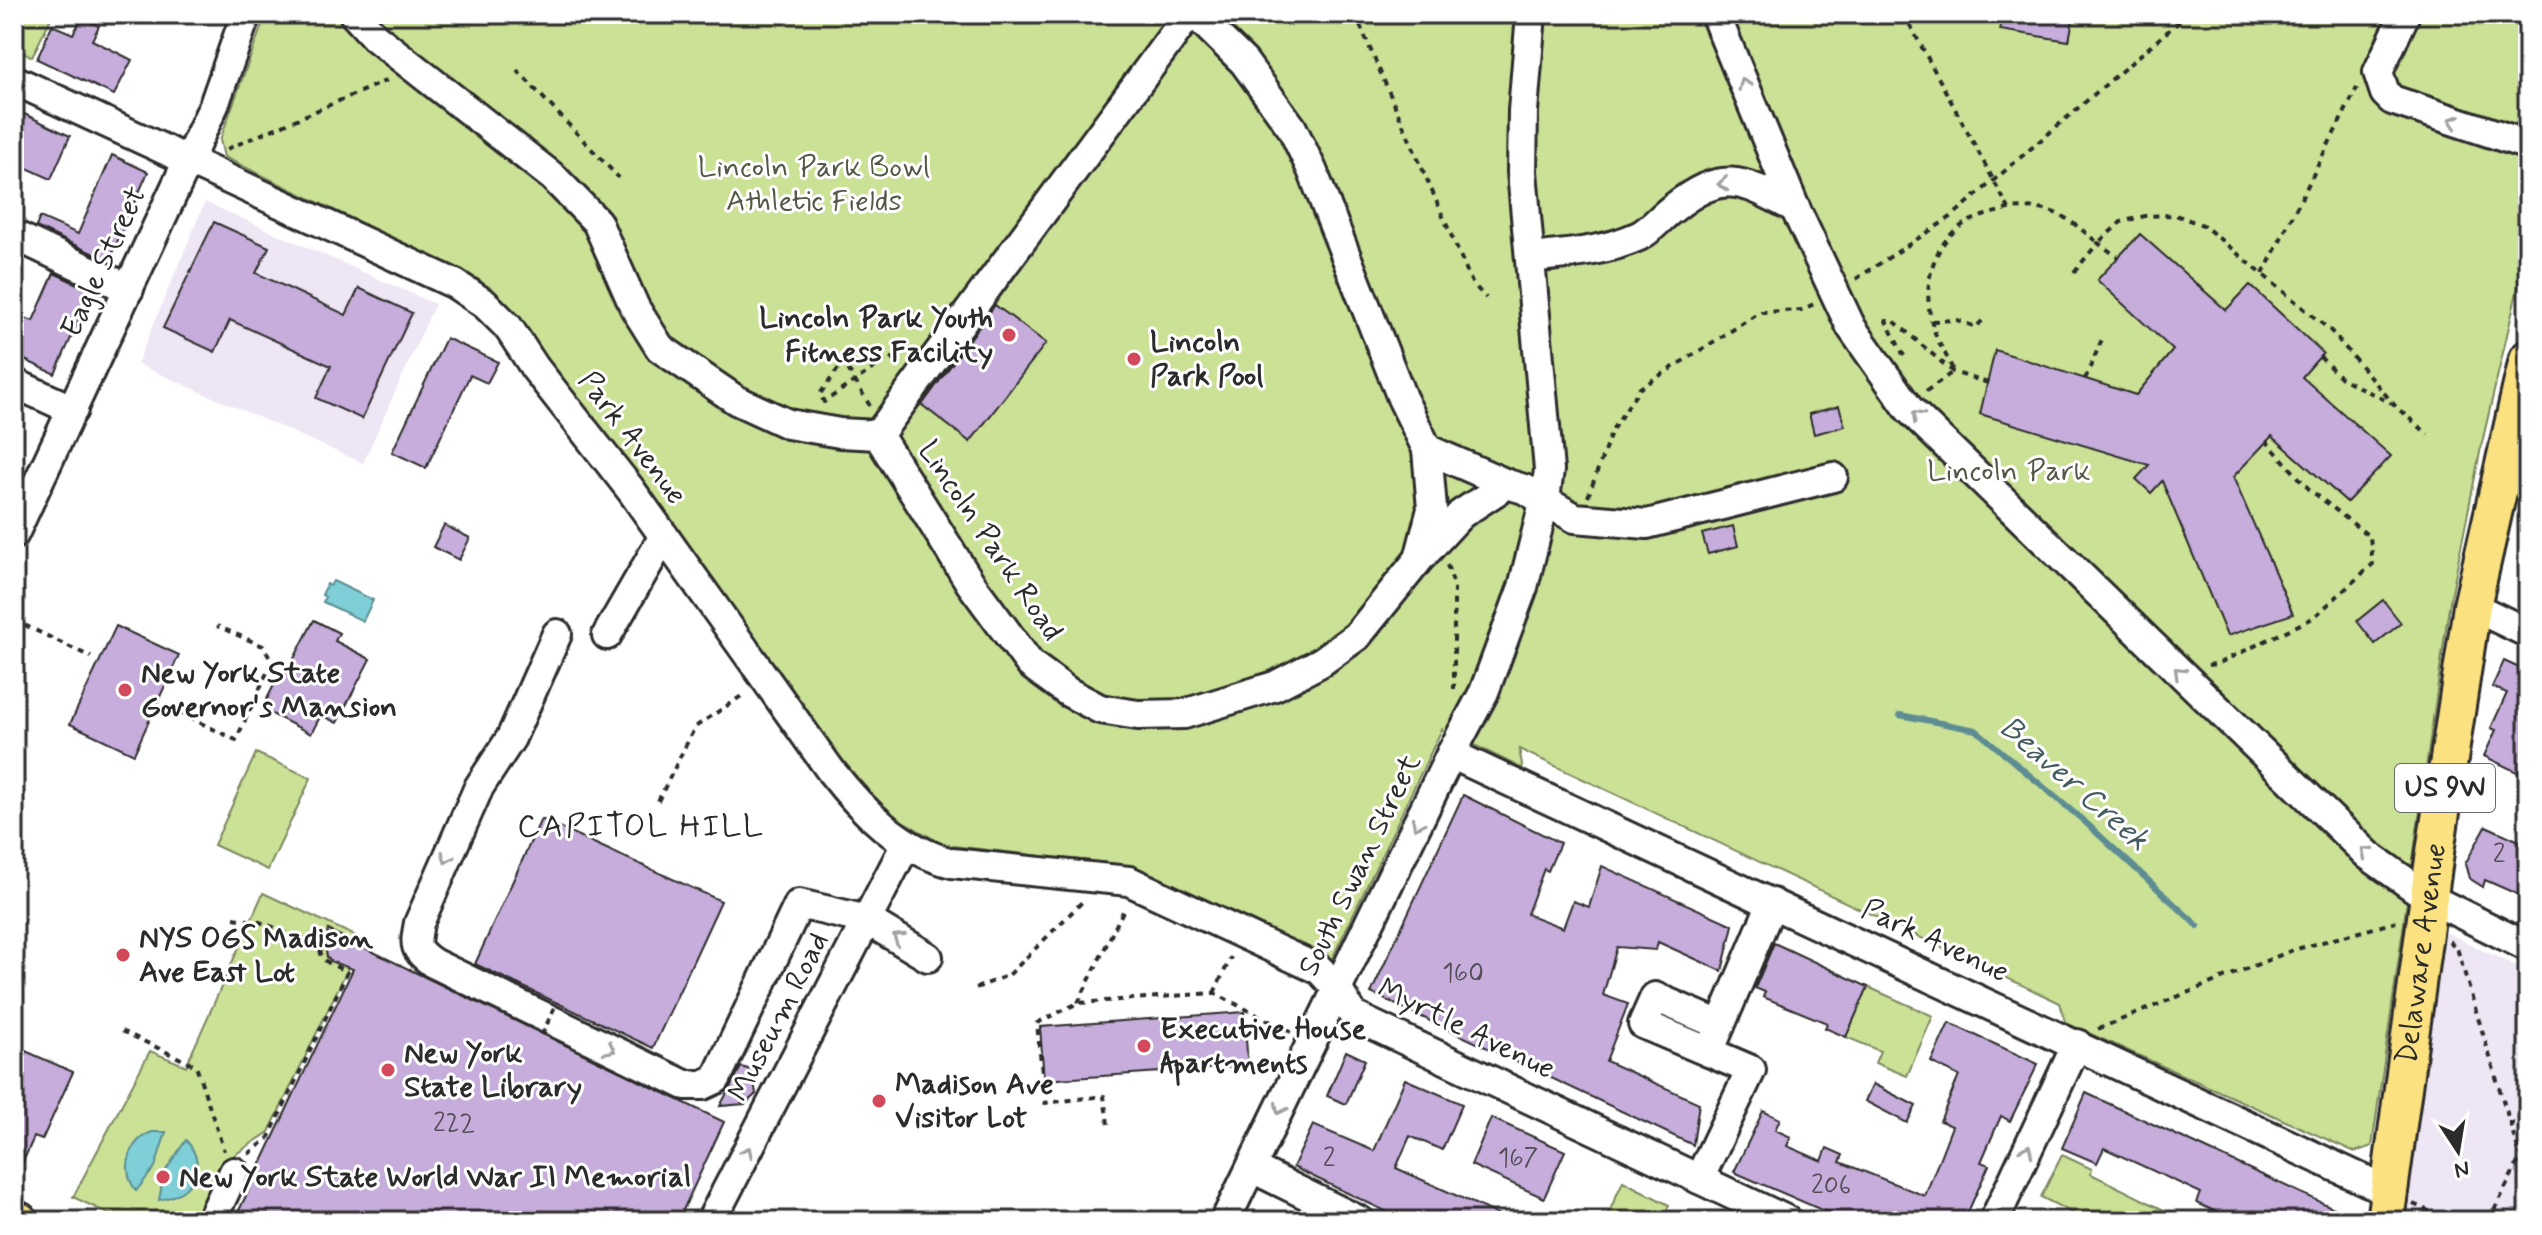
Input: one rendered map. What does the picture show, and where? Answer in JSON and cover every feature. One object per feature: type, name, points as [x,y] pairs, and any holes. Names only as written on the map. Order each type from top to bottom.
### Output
[{"type":"main road","name":"Delaware Avenue","points":[[2395,1206],[2429,898],[2472,606],[2528,359]]},
{"type":"street","name":"Lincoln Park Road","points":[[354,14],[375,37],[553,177],[597,222],[635,308],[660,348],[736,400],[788,424],[840,433],[878,435]]},
{"type":"street","name":"Lincoln Park Road","points":[[878,435],[1189,14]]},
{"type":"street","name":"Lincoln Park Road","points":[[1195,14],[1244,62],[1292,128],[1312,170],[1402,398],[1427,449],[1432,509],[1426,552]]},
{"type":"street","name":"South Swan Street","points":[[1225,1221],[1490,677],[1523,587],[1549,470],[1522,172],[1523,111],[1531,14]]},
{"type":"street","points":[[1715,14],[1795,208],[1851,327],[1909,409],[2368,855],[2429,898],[2528,947]]},
{"type":"street","points":[[2405,14],[2378,72],[2385,93],[2392,100],[2528,145]]},
{"type":"street","name":"Eagle Street","points":[[14,534],[214,105],[243,15]]},
{"type":"street","name":"Park Avenue","points":[[14,80],[455,284],[485,304],[508,327],[664,536],[856,804],[906,844],[932,858],[952,863],[1129,881]]},
{"type":"street","points":[[1530,258],[1590,252],[1624,242],[1643,234],[1701,188],[1723,181],[1751,185],[1795,208]]},
{"type":"street","points":[[14,235],[129,289]]},
{"type":"street","points":[[14,383],[73,410]]},
{"type":"street","name":"Lincoln Park Road","points":[[878,435],[971,584],[1030,664],[1068,692],[1100,709],[1138,715],[1184,714],[1275,686],[1321,662],[1357,636],[1461,514],[1507,484]]},
{"type":"street","points":[[1427,449],[1545,499],[1575,518],[1647,524],[1833,477]]},
{"type":"street","points":[[607,635],[664,536]]},
{"type":"street","points":[[2472,606],[2528,633]]},
{"type":"street","points":[[557,634],[511,738],[479,787],[419,923],[415,943],[420,954],[685,1085],[703,1085],[716,1079],[799,904],[867,920],[928,957]]},
{"type":"street","name":"Park Avenue","points":[[1451,754],[2077,1044],[2395,1206]]},
{"type":"street","name":"Museum Road","points":[[714,1220],[906,844]]},
{"type":"street","name":"Myrtle Avenue","points":[[1129,881],[1320,970],[1354,1016],[1788,1221]]},
{"type":"street","points":[[1709,1052],[1772,903]]},
{"type":"street","points":[[1699,1179],[1751,1070],[1643,1024],[1655,997],[1720,1025]]},
{"type":"street","points":[[1994,1221],[2077,1044]]},
{"type":"street","points":[[211,1221],[237,1166]]},
{"type":"street","points":[[1252,1168],[1360,1221]]},
{"type":"path","points":[[1355,14],[1472,283],[1486,298]]},
{"type":"path","points":[[1904,14],[2009,209]]},
{"type":"path","points":[[1847,285],[1951,217],[2188,14]]},
{"type":"path","points":[[227,149],[415,68]]},
{"type":"path","points":[[517,70],[619,178]]},
{"type":"path","points":[[2263,274],[2356,89],[2378,72]]},
{"type":"path","points":[[1953,372],[1937,338],[1929,307],[1932,266],[1945,241],[1958,227],[2009,209],[2036,207],[2068,218],[2118,257]]},
{"type":"path","points":[[2074,272],[2121,222],[2145,216],[2175,215],[2203,225],[2331,331],[2394,404],[2428,434]]},
{"type":"path","points":[[1587,499],[1612,430],[1640,388],[1761,312],[1801,310],[1824,299]]},
{"type":"path","points":[[1932,321],[1957,320],[1976,327],[1986,317]]},
{"type":"path","points":[[1905,359],[1886,321],[1894,321],[1953,372],[1988,383]]},
{"type":"path","points":[[2085,379],[2103,337]]},
{"type":"path","points":[[863,395],[855,381],[843,362],[820,394],[824,402],[834,395],[855,381],[890,357],[898,363]]},
{"type":"path","points":[[2320,357],[2341,378],[2394,404]]},
{"type":"path","points":[[1909,409],[1918,397],[1953,372]]},
{"type":"path","points":[[2198,666],[2217,664],[2313,618],[2373,564],[2370,537],[2309,489],[2267,442]]},
{"type":"path","points":[[1426,552],[1446,561],[1454,585],[1454,689]]},
{"type":"path","points":[[14,620],[91,657]]},
{"type":"path","points":[[178,712],[236,740],[272,662],[263,646],[217,626]]},
{"type":"path","points":[[658,801],[695,727],[746,693]]},
{"type":"path","points":[[976,988],[1009,975],[1092,892]]},
{"type":"path","points":[[1078,1003],[1124,909]]},
{"type":"path","points":[[122,1031],[196,1066],[224,1151],[237,1166],[268,1139],[347,973],[325,962],[320,952],[321,945],[260,922],[234,918]]},
{"type":"path","points":[[2077,1044],[2094,1031],[2293,950],[2396,922]]},
{"type":"path","points":[[2447,940],[2457,948],[2508,1123],[2519,1153],[2525,1155],[2489,1221]]},
{"type":"path","points":[[1214,993],[1231,957]]},
{"type":"path","points":[[1108,1124],[1104,1096],[1045,1103],[1037,1023],[1078,1003],[1214,993],[1300,1037]]},
{"type":"path","points":[[542,1035],[556,1004]]},
{"type":"path","points":[[2508,1123],[2528,1123]]},
{"type":"path","points":[[2395,1206],[2451,1221]]},
{"type":"shaded area","points":[[205,202],[435,304],[363,463],[137,364]]},
{"type":"shaded area","points":[[2443,931],[2528,972],[2528,1221],[2403,1221]]},
{"type":"green space","points":[[14,14],[53,14],[32,57],[14,48]]},
{"type":"green space","name":"Lincoln Park","points":[[266,14],[2528,14],[2528,245],[2481,447],[2449,607],[2372,1146],[2355,1152],[2066,1023],[2060,1003],[1519,749],[1523,769],[1442,729],[1331,961],[1107,863],[944,845],[894,816],[853,778],[480,280],[224,157],[220,140]]},
{"type":"green space","points":[[256,753],[311,778],[268,870],[214,845]]},
{"type":"green space","points":[[263,893],[362,939],[269,1132],[227,1160],[196,1221],[124,1221],[73,1197],[150,1051],[186,1066]]},
{"type":"green space","points":[[1868,987],[1933,1016],[1907,1076],[1875,1063],[1880,1051],[1846,1037]]},
{"type":"green space","points":[[2062,1155],[2092,1169],[2091,1174],[2164,1210],[2159,1221],[2088,1221],[2041,1197]]},
{"type":"green space","points":[[1623,1181],[1669,1205],[1661,1221],[1605,1221]]},
{"type":"water","points":[[333,581],[373,600],[363,621],[323,602],[325,597],[322,595],[327,584],[330,586]]},
{"type":"water","points":[[152,1132],[166,1132],[155,1167],[136,1191],[129,1174],[129,1157],[137,1142]]},
{"type":"water","points":[[186,1140],[196,1161],[194,1179],[180,1192],[159,1200],[164,1173]]},
{"type":"building","points":[[2003,14],[2074,14],[2069,41],[2000,30]]},
{"type":"building","points":[[82,18],[99,26],[92,40],[132,60],[114,95],[37,59],[52,25],[73,34]]},
{"type":"building","points":[[14,109],[70,136],[51,179],[14,162]]},
{"type":"building","points":[[112,155],[148,172],[109,261],[36,227],[40,217],[78,234]]},
{"type":"building","points":[[214,222],[269,247],[256,273],[346,315],[359,288],[412,313],[362,419],[316,398],[331,366],[230,320],[215,352],[163,328]]},
{"type":"building","points":[[2140,234],[2226,310],[2250,285],[2323,353],[2302,377],[2391,456],[2347,502],[2272,436],[2233,477],[2293,614],[2227,636],[2162,481],[2151,493],[2136,479],[2149,465],[1980,414],[1995,350],[2136,395],[2173,350],[2097,280]]},
{"type":"building","points":[[54,273],[92,291],[55,374],[14,355],[14,339],[23,317],[33,321]]},
{"type":"building","points":[[995,305],[1046,343],[970,442],[922,405]]},
{"type":"building","points":[[446,338],[498,362],[487,383],[470,375],[426,468],[392,452]]},
{"type":"building","points":[[1839,406],[1845,426],[1814,434],[1809,414]]},
{"type":"building","points":[[444,525],[470,538],[459,560],[433,547]]},
{"type":"building","points":[[1733,526],[1738,546],[1708,554],[1702,534]]},
{"type":"building","points":[[2383,600],[2401,623],[2375,644],[2357,621]]},
{"type":"building","points":[[314,620],[339,633],[335,641],[370,659],[337,723],[321,715],[311,734],[262,709],[280,673],[285,676]]},
{"type":"building","name":"New York State Governor's Mansion","points":[[116,626],[179,655],[134,754],[70,724]]},
{"type":"building","points":[[2504,661],[2528,672],[2528,765],[2523,775],[2484,756],[2496,730],[2491,728],[2507,693],[2492,687]]},
{"type":"building","points":[[1463,795],[1560,843],[1548,871],[1544,869],[1527,914],[1563,928],[1573,901],[1589,907],[1602,866],[1733,925],[1722,971],[1658,942],[1656,950],[1617,947],[1603,995],[1628,1004],[1606,1061],[1699,1103],[1693,1145],[1371,993]]},
{"type":"building","points":[[541,819],[721,901],[653,1048],[475,964]]},
{"type":"building","points":[[2486,826],[2528,845],[2528,899],[2485,880],[2483,887],[2469,878],[2465,864]]},
{"type":"building","points":[[328,930],[724,1122],[678,1221],[234,1221],[353,969],[332,962],[327,957],[325,945]]},
{"type":"building","points":[[1774,943],[1868,987],[1846,1037],[1825,1028],[1827,1023],[1763,997],[1765,992],[1755,988]]},
{"type":"building","name":"Executive House Apartments","points":[[1244,1012],[1248,1066],[1044,1080],[1040,1027]]},
{"type":"building","points":[[1949,1023],[2038,1064],[2010,1121],[2001,1116],[1981,1162],[1989,1165],[1964,1221],[1847,1221],[1734,1172],[1763,1111],[1780,1119],[1775,1130],[1791,1137],[1787,1146],[1822,1161],[1827,1148],[1843,1155],[1840,1162],[1925,1196],[1952,1126],[1940,1121],[1959,1076],[1931,1062]]},
{"type":"building","points":[[14,1046],[73,1072],[42,1140],[34,1137],[14,1182]]},
{"type":"building","points":[[1346,1051],[1365,1060],[1346,1104],[1327,1096]]},
{"type":"building","points":[[741,1067],[753,1075],[756,1094],[745,1104],[720,1106]]},
{"type":"building","points":[[1405,1079],[1462,1104],[1442,1150],[1410,1136],[1396,1168],[1512,1221],[1406,1221],[1293,1167],[1313,1125],[1374,1151]]},
{"type":"building","points":[[1873,1084],[1916,1106],[1907,1123],[1865,1101]]},
{"type":"building","points":[[2086,1093],[2362,1221],[2221,1221],[2223,1215],[2197,1203],[2201,1193],[2104,1148],[2097,1163],[2062,1148]]},
{"type":"building","points":[[1491,1118],[1565,1151],[1544,1198],[1471,1165]]},
{"type":"waterway","name":"Beaver Creek","points":[[1900,715],[1976,730],[2085,822],[2198,926]]},
{"type":"place","name":"Lincoln Park Youth Fitness Facility","points":[[1009,335]]},
{"type":"place","name":"Lincoln Park Pool","points":[[1134,359]]},
{"type":"place","name":"New York State Governor's Mansion","points":[[125,690]]},
{"type":"place","name":"NYS OGS Madison Ave East Lot","points":[[123,955]]},
{"type":"place","name":"Executive House Apartments","points":[[1144,1046]]},
{"type":"place","name":"New York State Library","points":[[388,1070]]},
{"type":"place","name":"Madison Ave Visitor Lot","points":[[879,1101]]},
{"type":"place","name":"New York State World War II Memorial","points":[[163,1177]]},
{"type":"district","name":"CAPITOL HILL","points":[[641,827]]},
{"type":"park label","name":"Lincoln Park Bowl Athletic Fields","points":[[814,184]]}]
